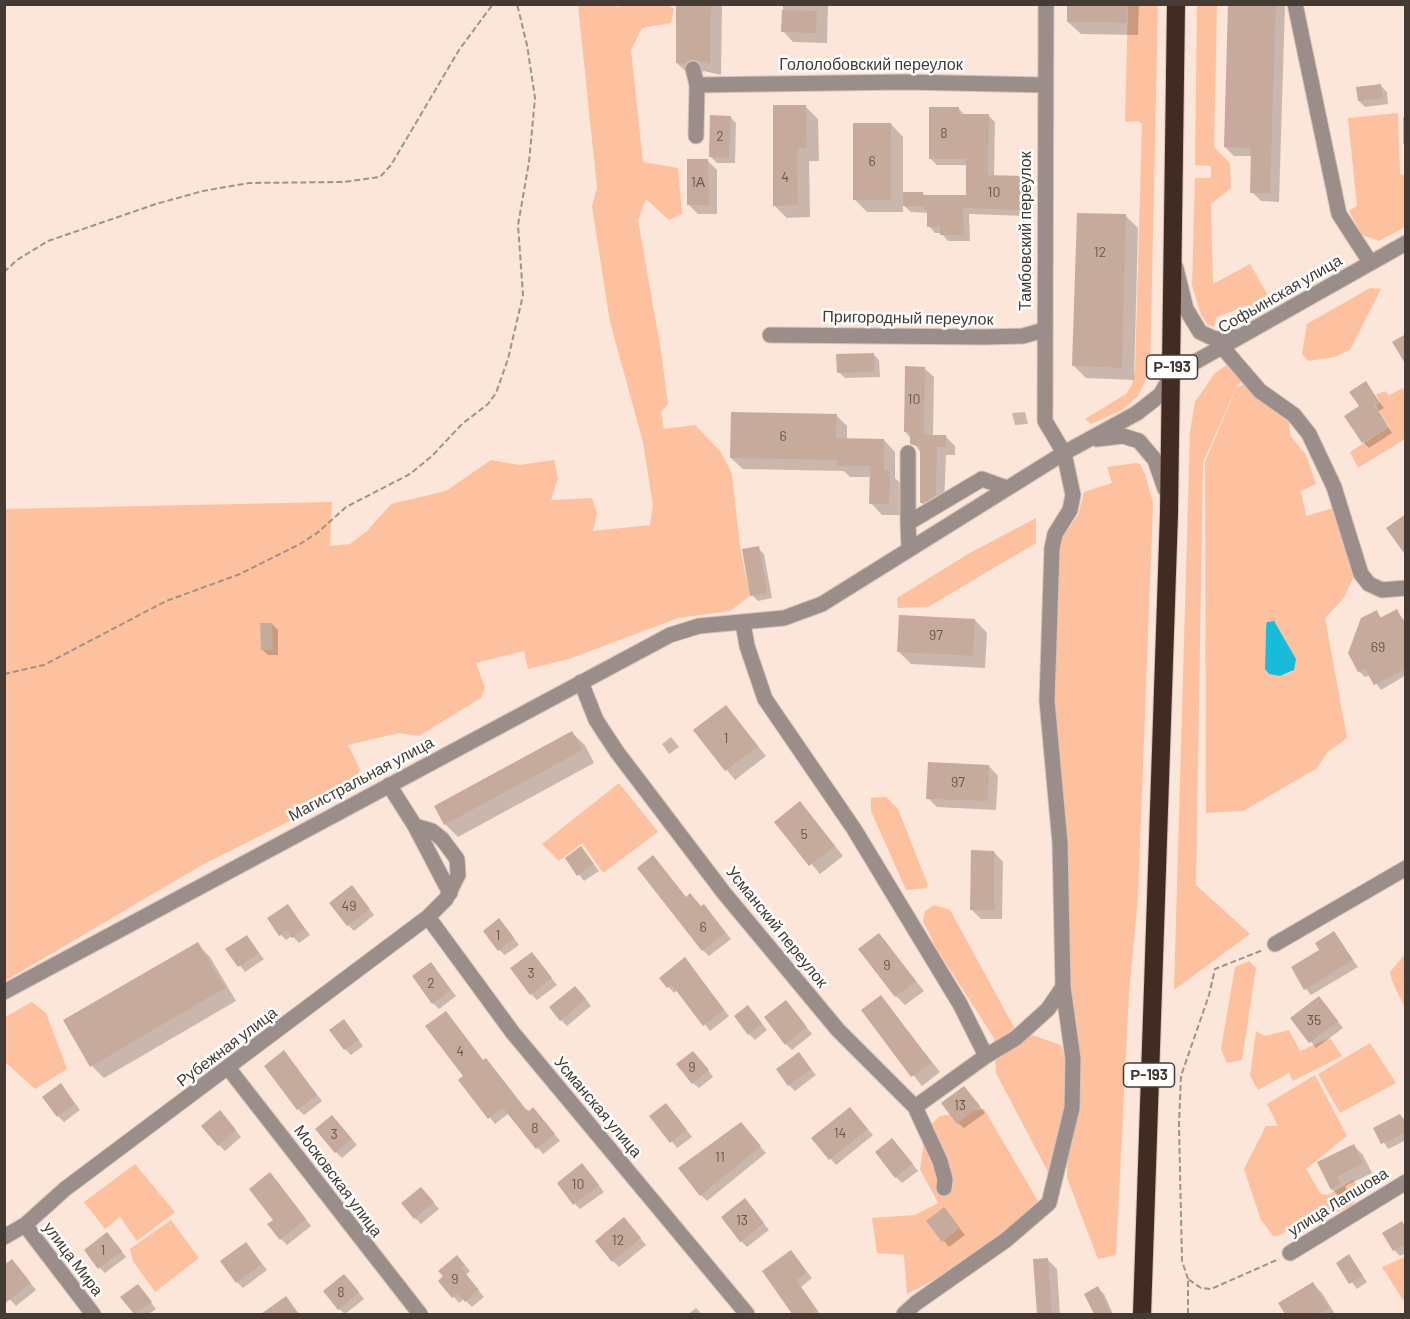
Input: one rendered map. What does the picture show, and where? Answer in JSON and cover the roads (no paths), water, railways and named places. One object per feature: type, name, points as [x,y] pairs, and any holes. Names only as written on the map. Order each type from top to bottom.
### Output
[{"type":"highway","name":"Р-193","points":[[1140,1311],[1172,375],[1176,4]]},
{"type":"street","name":"Тамбовский переулок","points":[[904,1314],[916,1303],[1006,1240],[1049,1203],[1072,1108],[1073,1059],[1062,987],[1060,843],[1047,690],[1052,548],[1055,534],[1073,501],[1072,482],[1064,453],[1045,421],[1046,4]]},
{"type":"street","points":[[1295,4],[1339,214],[1370,262]]},
{"type":"street","points":[[693,69],[697,85],[696,136]]},
{"type":"street","name":"Гололобовский переулок","points":[[697,85],[904,82],[1045,85]]},
{"type":"street","name":"Софьинская улица","points":[[1172,375],[1259,328],[1370,262],[1403,249]]},
{"type":"street","points":[[1174,257],[1186,309],[1203,335],[1215,339],[1227,339],[1259,328]]},
{"type":"street","name":"Пригородный переулок","points":[[770,335],[985,337],[1023,336],[1044,330]]},
{"type":"street","points":[[1223,348],[1260,391],[1294,415],[1309,434],[1334,487],[1361,574],[1369,584],[1382,590],[1406,588]]},
{"type":"street","name":"Магистральная улица","points":[[4,992],[670,634],[699,626],[784,618],[808,611],[1064,453],[1149,405],[1160,395],[1172,375]]},
{"type":"street","points":[[1088,440],[1123,436],[1142,444],[1159,468],[1168,513]]},
{"type":"street","points":[[908,453],[909,548]]},
{"type":"street","points":[[908,523],[982,479],[1007,488]]},
{"type":"street","points":[[743,623],[747,646],[765,699],[854,829],[960,1004],[986,1056]]},
{"type":"street","name":"Усманский переулок","points":[[580,682],[597,720],[616,752],[724,893],[838,1030],[915,1107],[940,1161],[945,1179],[944,1188]]},
{"type":"street","points":[[389,785],[415,826],[450,893]]},
{"type":"street","name":"Рубежная улица","points":[[4,1237],[25,1225],[65,1189],[229,1069],[428,917],[450,893],[458,875],[457,859],[448,845],[432,831],[415,826]]},
{"type":"street","points":[[1275,944],[1406,868]]},
{"type":"street","name":"Усманская улица","points":[[428,917],[513,1033],[747,1314]]},
{"type":"street","points":[[915,1107],[986,1056],[1016,1038],[1048,1009],[1062,987]]},
{"type":"street","name":"Московская улица","points":[[229,1069],[420,1314]]},
{"type":"street","name":"улица Лапшова","points":[[1290,1253],[1406,1182]]},
{"type":"street","name":"улица Мира","points":[[25,1225],[93,1314]]},
{"type":"water","points":[[1274,621],[1296,659],[1294,670],[1280,676],[1269,674],[1265,669],[1266,627],[1267,622]]}]
